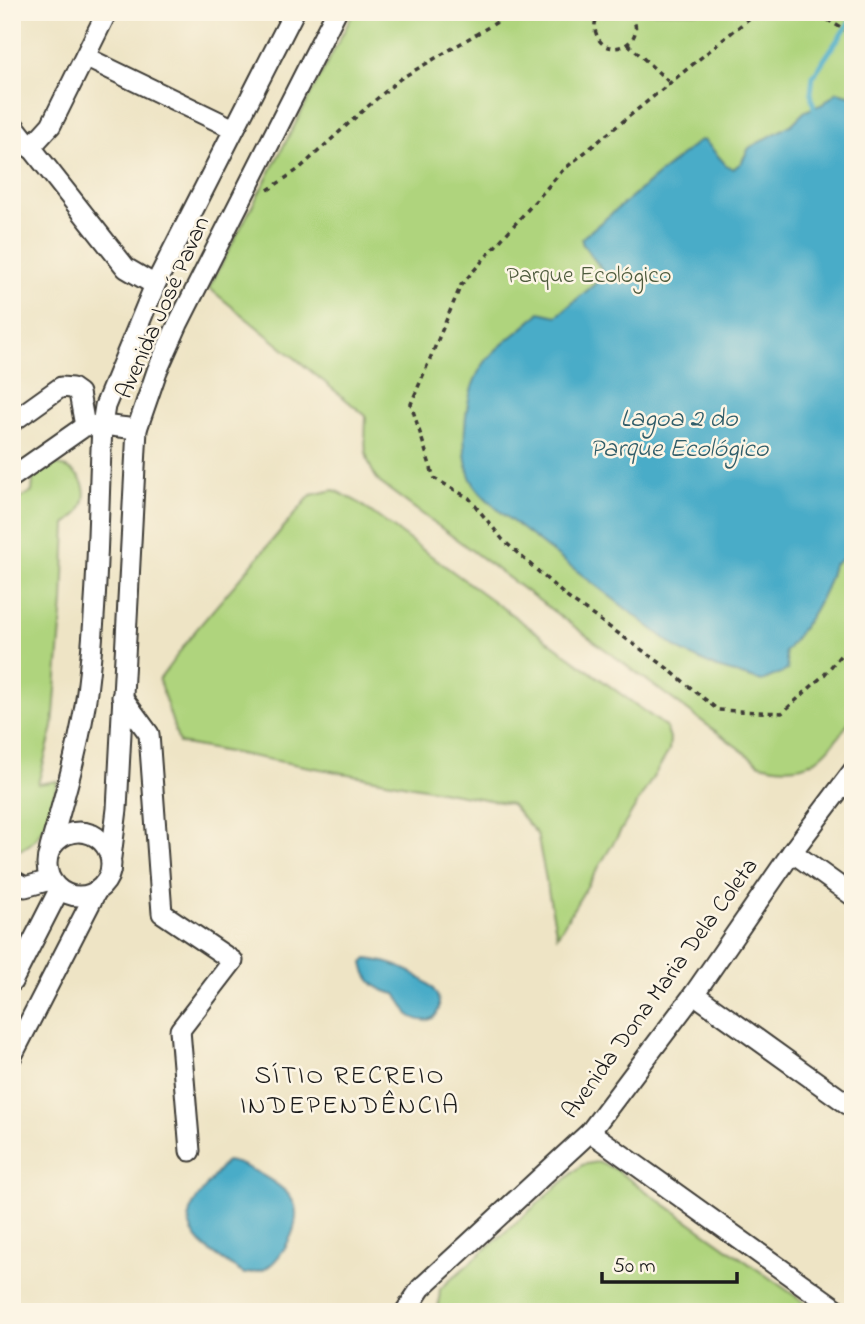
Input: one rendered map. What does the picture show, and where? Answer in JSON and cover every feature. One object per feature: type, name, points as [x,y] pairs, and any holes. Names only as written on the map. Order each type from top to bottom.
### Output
[{"type":"street","points":[[30,148],[51,125],[107,12]]},
{"type":"street","name":"Avenida José Pavan","points":[[50,848],[71,771],[87,694],[94,613],[93,426],[155,285],[294,12]]},
{"type":"street","name":"Avenida José Pavan","points":[[111,856],[117,809],[137,429],[157,371],[178,324],[335,12]]},
{"type":"street","points":[[85,57],[234,129]]},
{"type":"street","points":[[12,123],[126,268],[155,285]]},
{"type":"street","points":[[12,422],[61,387],[72,388],[79,393],[93,426]]},
{"type":"street","points":[[12,477],[93,426],[137,429]]},
{"type":"street","points":[[122,697],[149,734],[162,913],[233,961],[180,1030],[190,1151]]},
{"type":"street","name":"Avenida Dona Maria Dela Coleta","points":[[405,1312],[421,1288],[590,1132],[694,994],[792,852],[853,771]]},
{"type":"street","points":[[12,1056],[96,892],[109,877],[111,856],[107,846],[89,832],[66,833],[57,839],[47,858],[47,869],[55,885]]},
{"type":"street","points":[[792,852],[853,896]]},
{"type":"street","points":[[12,880],[25,887],[55,885],[77,896],[96,892]]},
{"type":"street","points":[[12,982],[55,885]]},
{"type":"street","points":[[694,994],[853,1108]]},
{"type":"street","points":[[590,1132],[841,1312]]},
{"type":"path","points":[[268,190],[299,169],[400,79],[514,12]]},
{"type":"path","points":[[601,12],[595,23],[595,30],[601,43],[614,48],[628,44],[633,39],[636,25],[629,12]]},
{"type":"path","points":[[757,12],[562,171],[461,285],[411,404],[434,478],[469,498],[503,540],[568,597],[662,664],[718,710],[782,713],[825,674],[853,640]]},
{"type":"path","points":[[812,12],[823,15],[853,36]]},
{"type":"path","points":[[628,44],[670,83]]},
{"type":"green space","name":"Parque Ecológico","points":[[354,12],[853,12],[853,717],[834,743],[816,760],[793,768],[760,764],[379,482],[367,458],[366,416],[209,288]]},
{"type":"green space","points":[[53,464],[65,467],[81,480],[85,498],[76,516],[66,524],[53,727],[38,784],[58,781],[49,813],[39,834],[23,848],[12,851],[12,502],[32,492],[34,470]]},
{"type":"green space","points":[[334,490],[356,501],[666,727],[670,738],[669,751],[557,936],[537,834],[511,804],[179,743],[159,680],[195,631],[311,495]]},
{"type":"green space","points":[[597,1162],[613,1168],[818,1312],[438,1312],[440,1289],[582,1165]]},
{"type":"water","name":"Lagoa 2 do Parque Ecológico","points":[[837,92],[853,96],[853,552],[833,565],[820,600],[785,652],[788,670],[762,681],[717,668],[681,651],[504,515],[471,480],[466,462],[466,420],[471,391],[481,368],[494,352],[540,312],[557,316],[603,277],[602,270],[582,243],[582,238],[700,140],[705,141],[726,165],[733,169],[741,163],[749,148],[792,124],[805,111],[823,104]]},
{"type":"water","points":[[367,959],[401,968],[425,981],[439,1001],[437,1014],[427,1020],[410,1016],[396,994],[378,988],[370,980],[363,963]]},
{"type":"water","points":[[226,1161],[242,1165],[271,1180],[286,1192],[295,1207],[294,1227],[286,1247],[272,1263],[260,1271],[244,1274],[206,1248],[192,1232],[189,1222],[192,1206]]},
{"type":"waterway","points":[[815,113],[811,93],[813,76],[853,17]]},
{"type":"district","name":"SÍTIO RECREIO INDEPENDÊNCIA","points":[[350,1092]]}]
